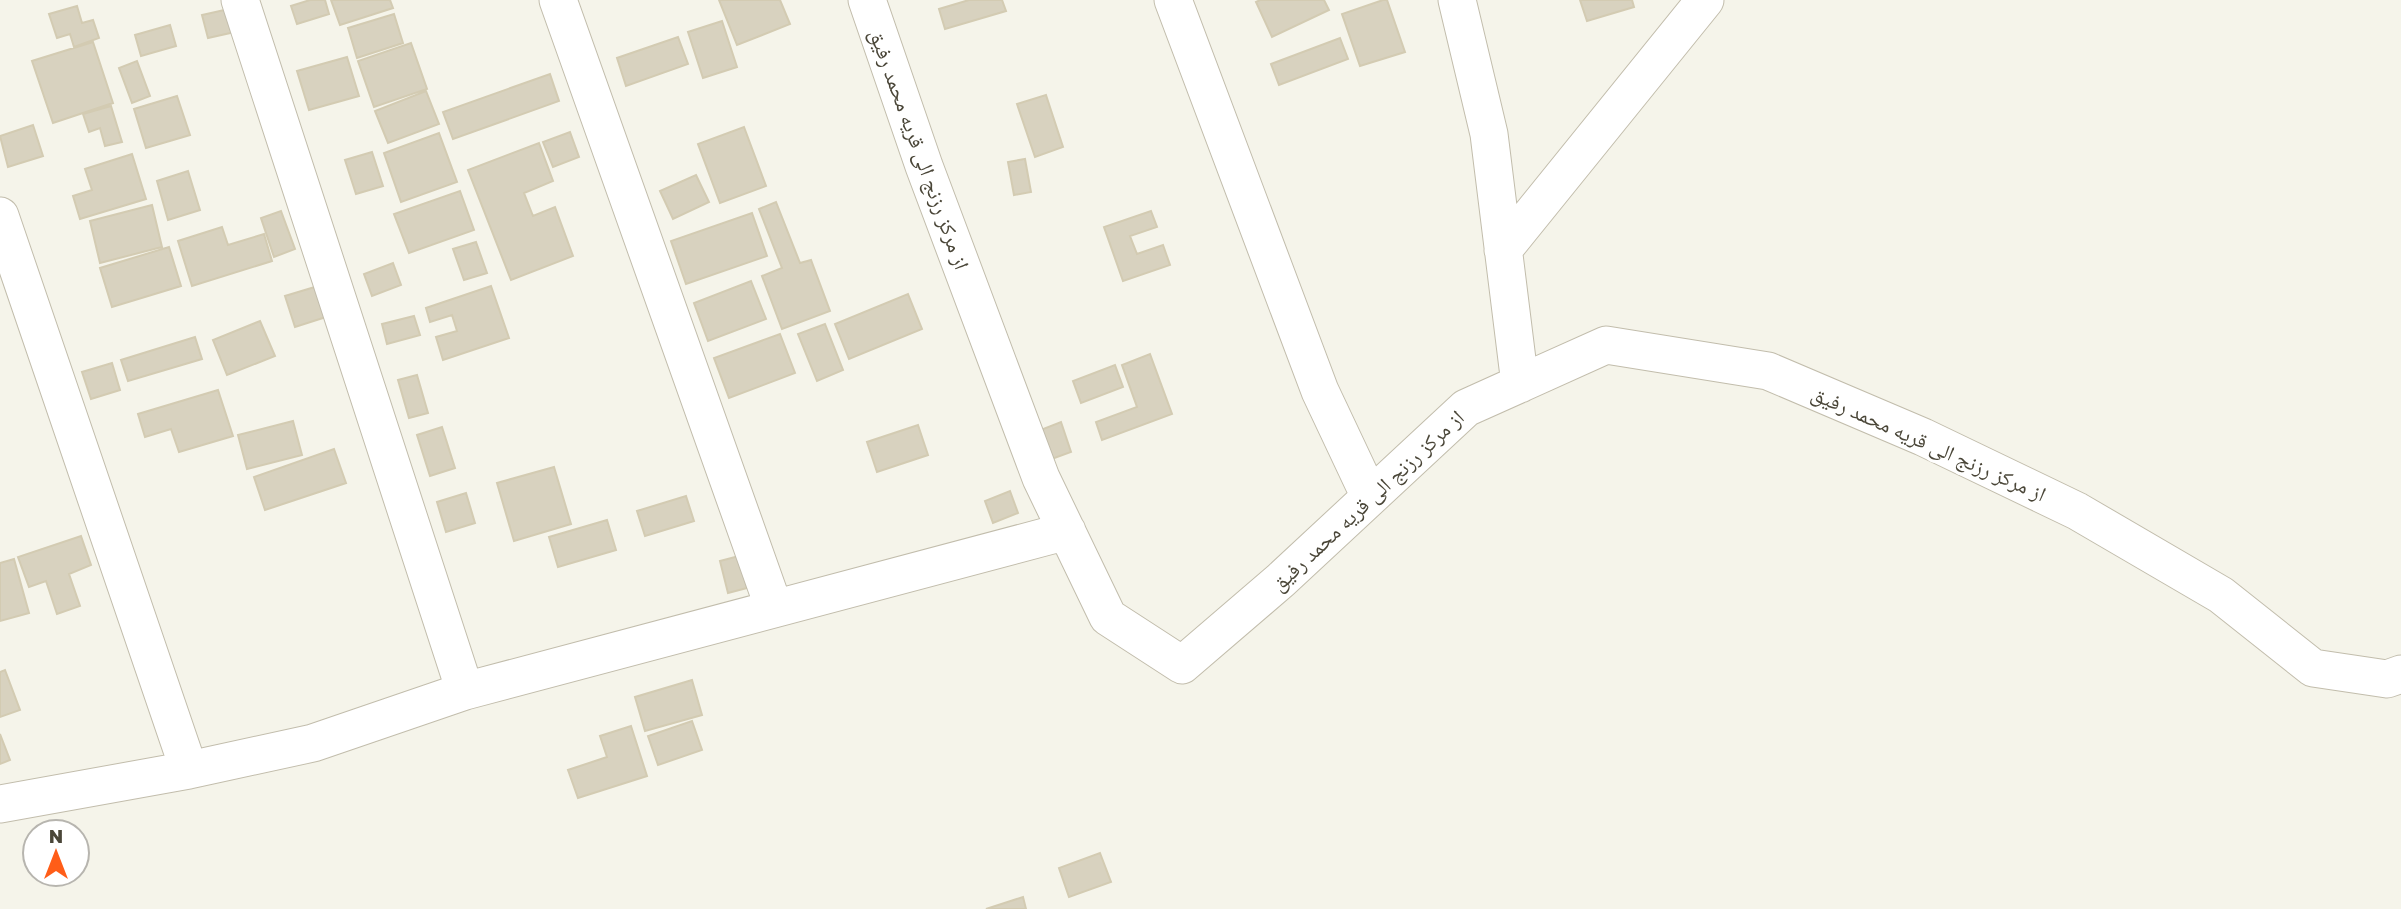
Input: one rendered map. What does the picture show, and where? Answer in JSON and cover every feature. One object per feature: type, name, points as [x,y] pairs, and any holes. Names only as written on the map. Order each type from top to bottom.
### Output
[{"type":"street","points":[[240,0],[465,691]]},
{"type":"street","points":[[558,0],[774,608]]},
{"type":"street","name":"از مرکز رزنج الی قریه محمد رفیق","points":[[867,0],[924,166],[1041,478],[1108,617],[1182,665],[1282,580],[1466,408],[1606,345],[1768,371],[1923,437],[2077,511],[2221,595],[2313,668],[2387,679],[2401,674]]},
{"type":"street","points":[[1173,0],[1320,391],[1370,497]]},
{"type":"street","points":[[1457,0],[1489,134],[1520,384]]},
{"type":"street","points":[[1503,250],[1704,0]]},
{"type":"street","points":[[0,216],[189,770]]},
{"type":"street","points":[[0,804],[189,770],[313,743],[465,691],[1067,531]]},
{"type":"building","points":[[310,0],[325,0],[329,14],[297,24],[291,6]]},
{"type":"building","points":[[331,0],[390,0],[393,8],[340,25]]},
{"type":"building","points":[[719,0],[780,0],[790,24],[737,45]]},
{"type":"building","points":[[969,0],[1002,0],[1006,11],[945,29],[939,9]]},
{"type":"building","points":[[1324,0],[1329,10],[1272,37],[1256,2]]},
{"type":"building","points":[[1387,0],[1405,52],[1360,66],[1342,14]]},
{"type":"building","points":[[1580,0],[1632,0],[1634,7],[1587,21]]},
{"type":"building","points":[[77,6],[82,23],[93,20],[99,38],[74,47],[70,34],[57,38],[49,14]]},
{"type":"building","points":[[229,9],[235,32],[208,38],[202,15]]},
{"type":"building","points":[[394,14],[403,43],[357,58],[348,28]]},
{"type":"building","points":[[722,21],[737,67],[703,78],[688,32]]},
{"type":"building","points":[[170,25],[176,46],[141,56],[135,35]]},
{"type":"building","points":[[678,37],[688,64],[626,86],[617,58]]},
{"type":"building","points":[[1340,38],[1348,59],[1279,85],[1271,64]]},
{"type":"building","points":[[93,42],[113,103],[53,123],[32,61]]},
{"type":"building","points":[[411,43],[427,89],[374,107],[358,61]]},
{"type":"building","points":[[347,57],[359,96],[309,110],[297,71]]},
{"type":"building","points":[[137,61],[150,96],[132,103],[119,68]]},
{"type":"building","points":[[550,74],[559,101],[453,139],[443,112]]},
{"type":"building","points":[[426,91],[439,124],[388,143],[375,111]]},
{"type":"building","points":[[1046,95],[1063,147],[1035,157],[1017,104]]},
{"type":"building","points":[[177,96],[190,135],[146,148],[134,109]]},
{"type":"building","points":[[111,106],[122,142],[105,146],[100,128],[89,132],[83,114]]},
{"type":"building","points":[[33,125],[43,156],[8,167],[0,136]]},
{"type":"building","points":[[744,127],[766,186],[720,203],[698,144]]},
{"type":"building","points":[[570,132],[579,157],[553,167],[543,142]]},
{"type":"building","points":[[439,133],[457,182],[401,202],[384,153]]},
{"type":"building","points":[[539,143],[553,181],[524,193],[533,216],[555,207],[573,256],[511,280],[468,170]]},
{"type":"building","points":[[372,152],[383,186],[356,194],[345,160]]},
{"type":"building","points":[[132,154],[146,199],[80,219],[73,196],[92,190],[85,169]]},
{"type":"building","points":[[1025,159],[1031,192],[1014,195],[1008,162]]},
{"type":"building","points":[[188,171],[200,210],[168,220],[157,181]]},
{"type":"building","points":[[696,175],[709,202],[673,219],[660,191]]},
{"type":"building","points":[[460,191],[474,230],[409,253],[394,214]]},
{"type":"building","points":[[776,202],[800,263],[811,260],[830,311],[782,329],[762,276],[782,268],[759,209]]},
{"type":"building","points":[[152,205],[162,247],[100,263],[90,221]]},
{"type":"building","points":[[281,211],[295,249],[274,257],[261,218]]},
{"type":"building","points":[[1151,211],[1157,227],[1130,236],[1137,254],[1163,245],[1170,265],[1123,281],[1104,227]]},
{"type":"building","points":[[752,213],[767,256],[686,284],[671,241]]},
{"type":"building","points":[[222,227],[228,245],[264,234],[272,261],[192,286],[178,241]]},
{"type":"building","points":[[476,242],[487,273],[464,280],[453,249]]},
{"type":"building","points":[[169,247],[181,286],[112,307],[100,268]]},
{"type":"building","points":[[393,263],[401,285],[372,296],[364,274]]},
{"type":"building","points":[[751,281],[766,319],[708,341],[694,303]]},
{"type":"building","points":[[318,286],[329,316],[295,327],[285,296]]},
{"type":"building","points":[[491,286],[509,338],[443,360],[436,337],[457,331],[452,315],[430,322],[426,308]]},
{"type":"building","points":[[908,294],[922,329],[849,359],[835,324]]},
{"type":"building","points":[[414,316],[420,335],[387,344],[382,324]]},
{"type":"building","points":[[260,321],[275,356],[227,375],[213,340]]},
{"type":"building","points":[[825,324],[843,370],[817,381],[798,334]]},
{"type":"building","points":[[780,334],[795,373],[729,398],[714,358]]},
{"type":"building","points":[[195,337],[202,359],[128,381],[121,360]]},
{"type":"building","points":[[1150,354],[1172,414],[1102,440],[1096,422],[1137,407],[1122,365]]},
{"type":"building","points":[[112,363],[120,390],[91,399],[82,372]]},
{"type":"building","points":[[1115,365],[1123,387],[1081,403],[1073,381]]},
{"type":"building","points":[[417,375],[428,413],[409,418],[398,380]]},
{"type":"building","points":[[218,390],[233,436],[179,452],[171,429],[145,437],[138,414]]},
{"type":"building","points":[[293,421],[302,455],[247,469],[238,435]]},
{"type":"building","points":[[1061,422],[1071,452],[1049,460],[1038,431]]},
{"type":"building","points":[[918,425],[928,455],[877,472],[867,442]]},
{"type":"building","points":[[442,427],[455,468],[430,476],[417,435]]},
{"type":"building","points":[[334,449],[346,483],[265,510],[254,477]]},
{"type":"building","points":[[554,467],[571,524],[514,541],[497,483]]},
{"type":"building","points":[[1010,491],[1018,513],[993,523],[985,501]]},
{"type":"building","points":[[466,493],[475,523],[446,532],[437,502]]},
{"type":"building","points":[[686,496],[694,521],[645,536],[637,511]]},
{"type":"building","points":[[607,520],[616,550],[558,567],[549,537]]},
{"type":"building","points":[[81,536],[91,565],[69,574],[80,606],[57,614],[46,581],[29,587],[18,557]]},
{"type":"building","points":[[739,556],[747,588],[728,593],[720,561]]},
{"type":"building","points":[[14,559],[29,613],[0,621],[0,563]]},
{"type":"building","points":[[5,670],[20,710],[0,717],[0,672]]},
{"type":"building","points":[[692,680],[702,715],[645,731],[635,697]]},
{"type":"building","points":[[692,721],[702,750],[658,765],[648,736]]},
{"type":"building","points":[[631,726],[647,776],[578,798],[568,770],[607,757],[600,736]]},
{"type":"building","points":[[0,734],[10,760],[0,764]]},
{"type":"building","points":[[1100,853],[1111,882],[1069,897],[1059,868]]},
{"type":"building","points":[[1023,897],[1026,909],[986,909]]}]
